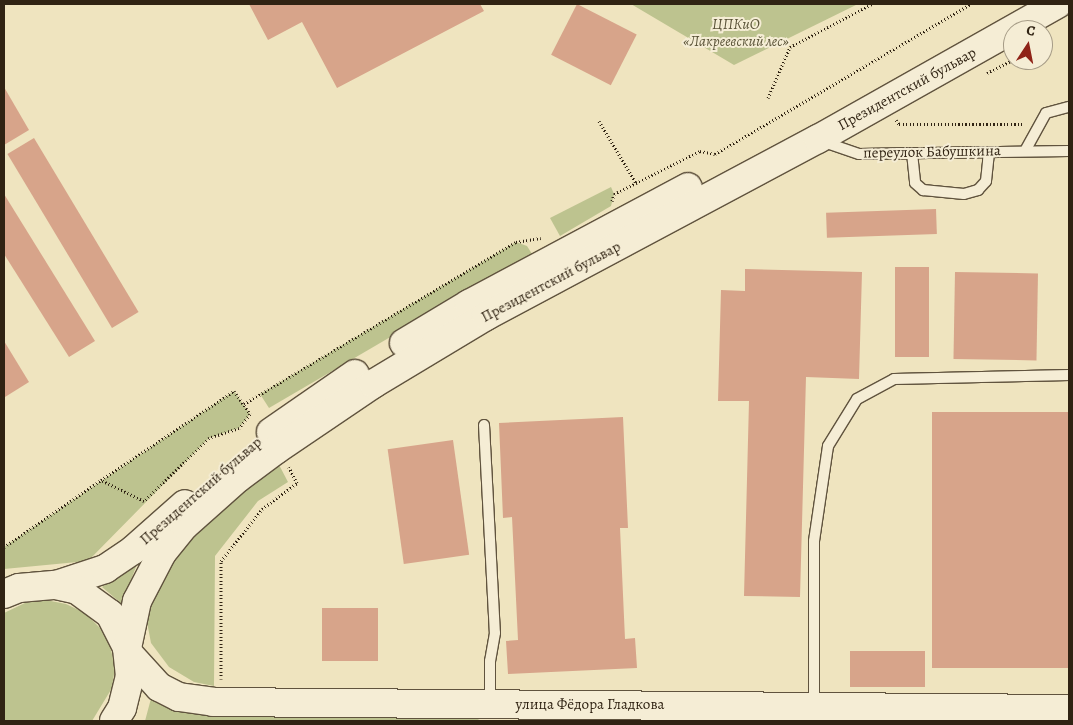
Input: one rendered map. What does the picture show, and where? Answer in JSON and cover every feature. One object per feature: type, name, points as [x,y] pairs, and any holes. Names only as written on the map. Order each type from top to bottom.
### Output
[{"type":"main road","name":"Президентский бульвар","points":[[114,721],[127,694],[128,651],[137,601],[162,553],[185,525],[238,478],[373,384],[486,316],[811,132],[1020,4]]},
{"type":"main road","name":"Президентский бульвар","points":[[56,585],[104,569],[133,550],[267,435],[369,365],[469,304],[811,132],[1058,4]]},
{"type":"main road","points":[[4,594],[19,588],[56,585],[77,590],[110,614],[128,651]]},
{"type":"main road","name":"улица Фёдора Гладкова","points":[[128,651],[159,688],[179,697],[213,702],[500,710],[814,714],[1069,709]]},
{"type":"lane","points":[[1025,151],[1038,124],[1046,113],[1069,107]]},
{"type":"lane","name":"переулок Бабушкина","points":[[811,132],[859,154],[1069,151]]},
{"type":"lane","points":[[912,153],[915,183],[923,190],[964,194],[978,190],[986,181],[989,152]]},
{"type":"lane","points":[[814,714],[817,522],[828,446],[856,399],[894,379],[1069,375]]},
{"type":"lane","points":[[484,425],[496,633],[490,661],[500,710]]},
{"type":"path","points":[[768,98],[790,47],[872,4]]},
{"type":"path","points":[[614,194],[700,151],[715,154],[971,4]]},
{"type":"path","points":[[892,115],[899,124],[1038,124]]},
{"type":"path","points":[[599,122],[636,183]]},
{"type":"path","points":[[244,404],[516,242]]},
{"type":"path","points":[[4,547],[101,480],[234,391],[250,414],[238,428],[209,438],[144,501],[101,480]]},
{"type":"path","points":[[221,686],[221,561],[262,509],[297,483]]},
{"type":"green space","name":"ЦПКиО «Лакреевский лес»","points":[[631,4],[858,4],[734,65]]},
{"type":"green space","points":[[611,187],[614,194],[611,206],[560,236],[550,218]]},
{"type":"green space","points":[[516,242],[527,246],[532,254],[269,408],[260,394]]},
{"type":"green space","points":[[234,391],[250,414],[239,428],[209,438],[88,561],[4,569],[4,547]]},
{"type":"green space","points":[[277,461],[288,482],[258,501],[215,556],[214,686],[194,682],[169,667],[151,643],[147,622],[149,602],[173,550]]},
{"type":"green space","points":[[137,564],[122,604],[102,587]]},
{"type":"green space","points":[[46,600],[66,604],[85,613],[100,628],[110,646],[115,667],[112,688],[92,721],[4,721],[4,613],[25,603]]},
{"type":"green space","points":[[153,691],[176,707],[215,717],[471,716],[482,721],[145,721]]},
{"type":"building","points":[[249,4],[480,4],[484,11],[337,88],[302,22],[268,40]]},
{"type":"building","points":[[577,4],[637,34],[611,85],[551,55]]},
{"type":"building","points":[[4,87],[29,130],[4,145]]},
{"type":"building","points":[[34,138],[139,312],[112,328],[7,154]]},
{"type":"building","points":[[4,194],[95,341],[69,357],[4,254]]},
{"type":"building","points":[[936,209],[937,234],[827,238],[826,213]]},
{"type":"building","points":[[895,267],[929,267],[929,357],[895,357]]},
{"type":"building","points":[[745,269],[862,272],[859,379],[806,377],[800,597],[744,596],[749,401],[718,401],[721,290],[745,291]]},
{"type":"building","points":[[955,272],[1038,273],[1036,360],[953,359]]},
{"type":"building","points":[[4,341],[29,382],[5,397],[4,395]]},
{"type":"building","points":[[932,412],[1069,412],[1069,668],[932,668]]},
{"type":"building","points":[[623,417],[628,528],[620,528],[625,639],[635,638],[637,668],[508,674],[506,641],[518,640],[512,517],[503,518],[499,423]]},
{"type":"building","points":[[453,440],[469,555],[404,564],[388,449]]},
{"type":"building","points":[[322,608],[378,608],[378,661],[322,661]]},
{"type":"building","points":[[850,651],[925,651],[925,687],[850,687]]}]
